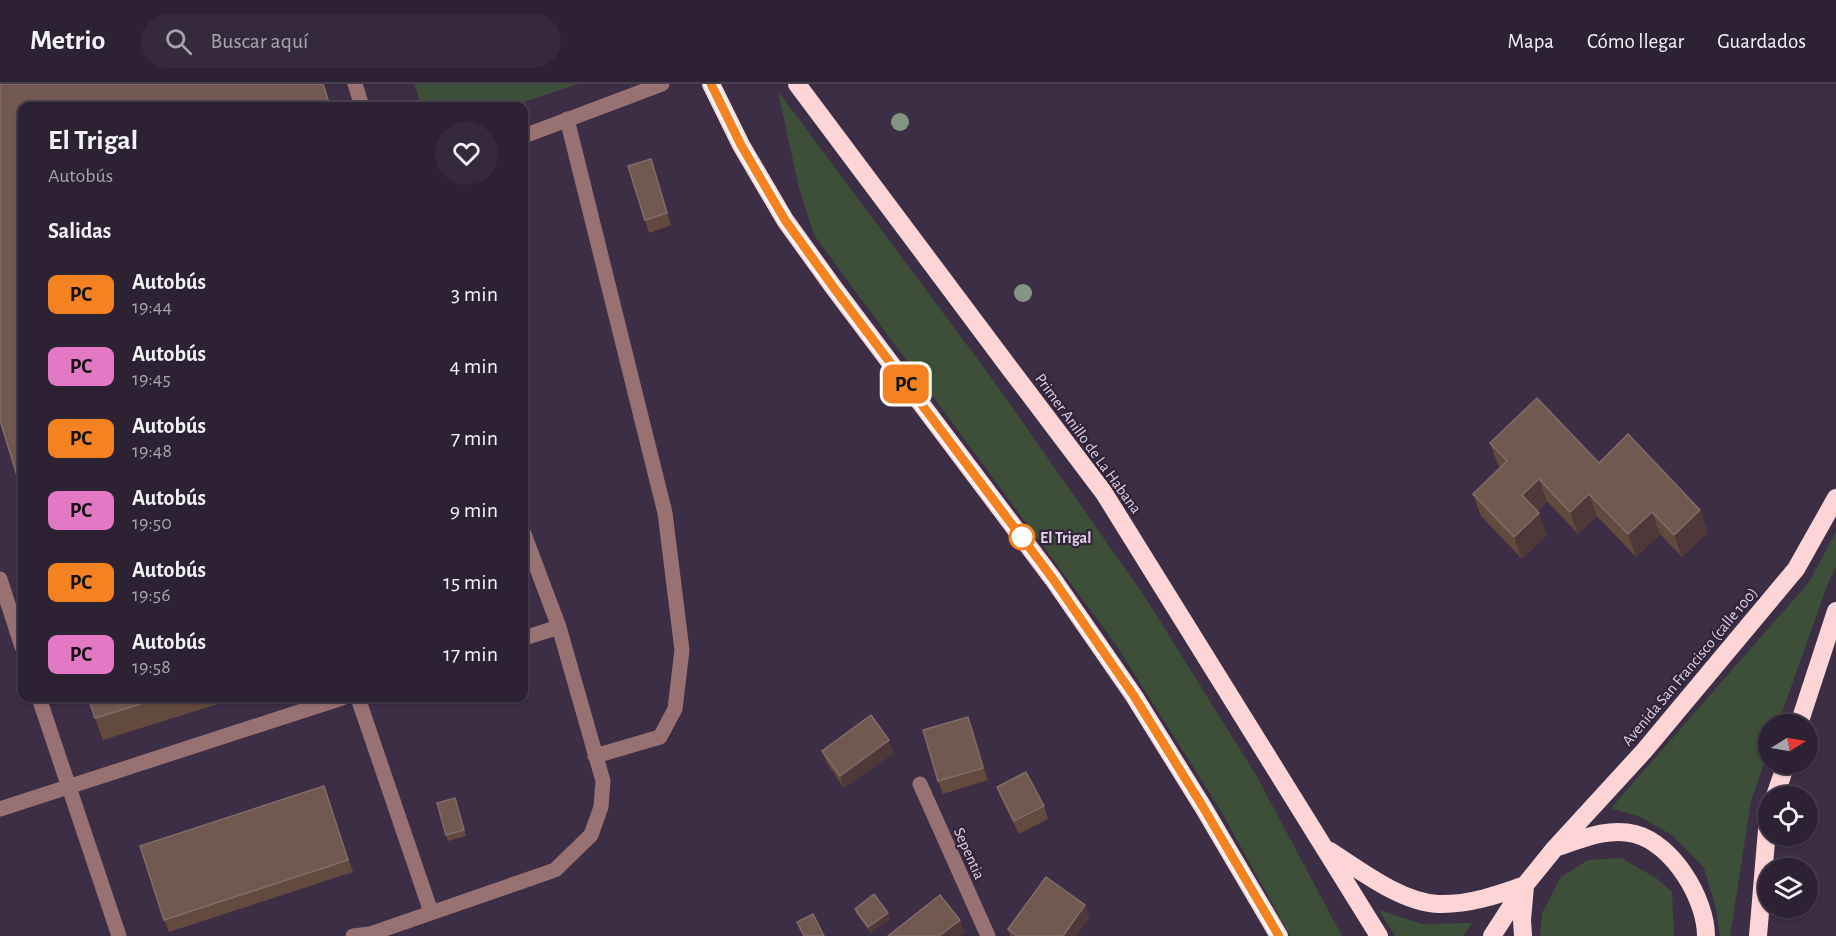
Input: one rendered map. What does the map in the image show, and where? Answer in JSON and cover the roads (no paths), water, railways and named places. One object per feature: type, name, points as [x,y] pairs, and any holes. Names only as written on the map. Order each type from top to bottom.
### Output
[{"type":"highway","points":[[711,84],[741,145],[785,220],[1053,579],[1134,696],[1279,936]]},
{"type":"highway","name":"Primer Anillo de La Habana","points":[[797,84],[1104,493],[1378,936]]},
{"type":"highway","name":"Avenida San Francisco (calle 100)","points":[[1555,848],[1644,751],[1796,569],[1836,498]]},
{"type":"highway","points":[[1802,714],[1836,611]]},
{"type":"highway","points":[[1492,936],[1525,885],[1555,848],[1602,832],[1634,834],[1648,839],[1673,858],[1688,879],[1706,925],[1706,936]]},
{"type":"highway","points":[[1758,936],[1766,846]]},
{"type":"highway","points":[[1324,848],[1399,894],[1438,904],[1494,897],[1525,885]]},
{"type":"highway","points":[[1523,936],[1525,885]]},
{"type":"street","points":[[354,84],[361,102]]},
{"type":"street","points":[[528,134],[663,84]]},
{"type":"street","points":[[567,119],[665,513],[682,650],[675,709],[660,737],[596,756]]},
{"type":"street","points":[[354,936],[370,934],[555,870],[591,835],[601,807],[603,781],[559,627],[528,545]]},
{"type":"street","points":[[0,579],[18,635]]},
{"type":"street","points":[[528,637],[559,627]]},
{"type":"street","points":[[40,702],[119,936]]},
{"type":"street","points":[[0,809],[330,702]]},
{"type":"street","points":[[359,702],[431,912]]},
{"type":"street","name":"Sepentia","points":[[920,784],[988,936]]},
{"type":"place","name":"El Trigal","points":[[1022,537]]}]
